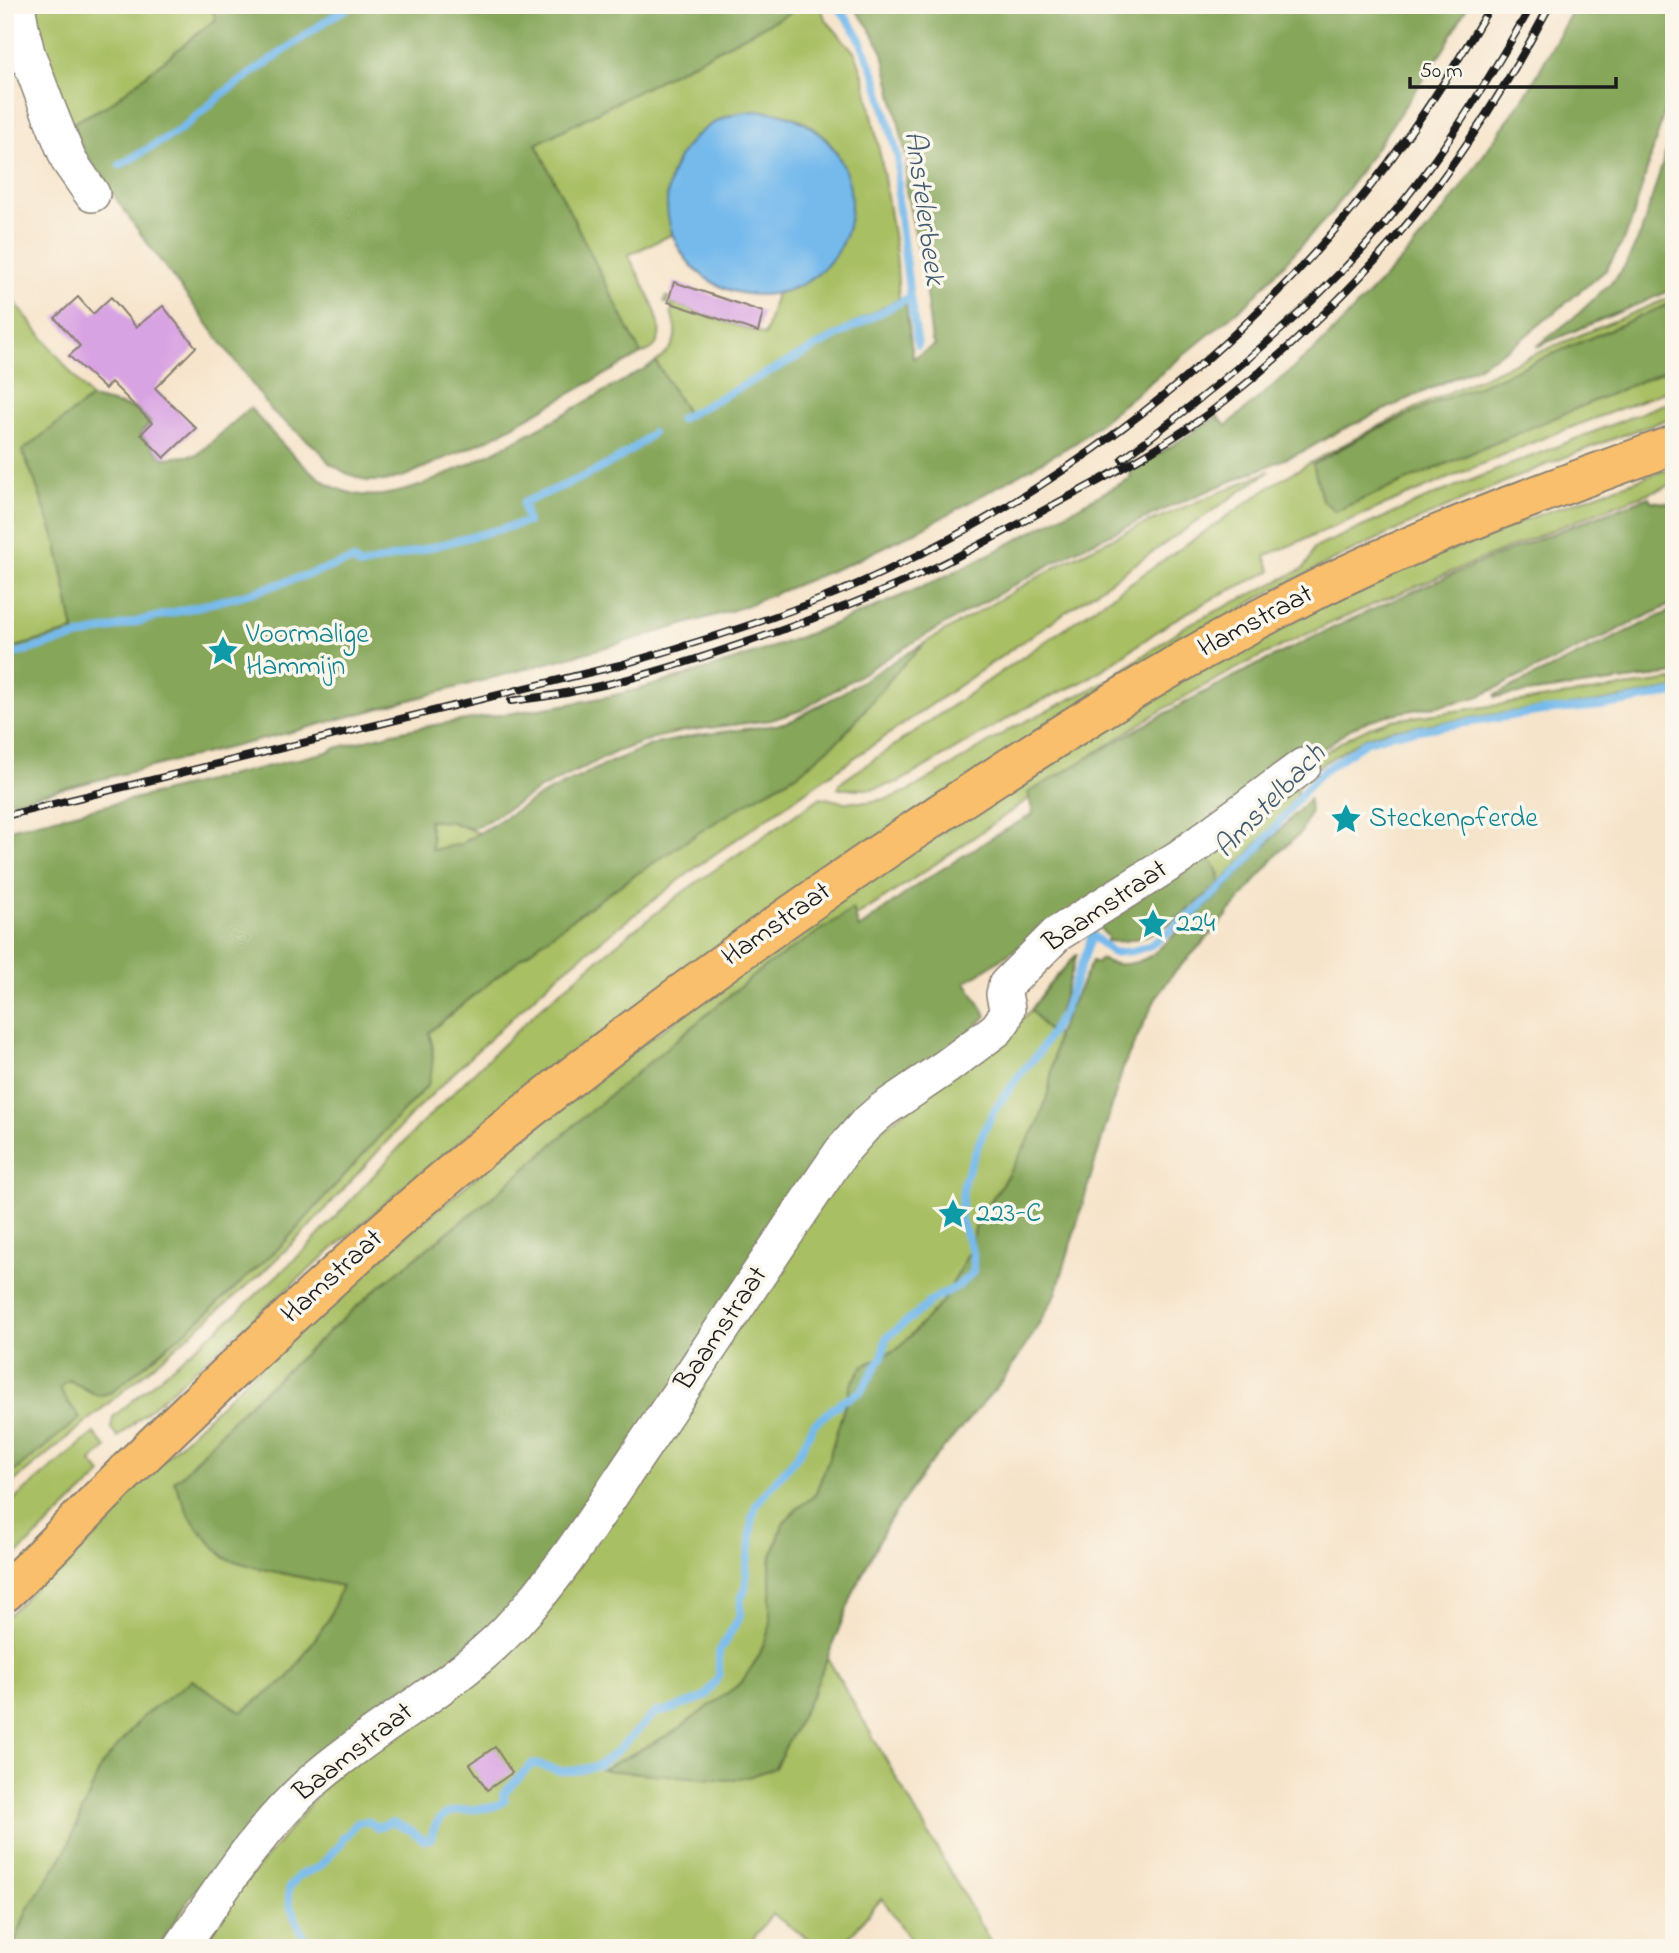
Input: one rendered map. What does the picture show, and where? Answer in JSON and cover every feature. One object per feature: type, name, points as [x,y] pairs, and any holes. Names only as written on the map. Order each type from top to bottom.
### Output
[{"type":"main road","name":"Hamstraat","points":[[5,1592],[285,1319],[398,1218],[519,1117],[809,901],[1082,721],[1188,657],[1279,608],[1337,579],[1473,519],[1674,445]]},
{"type":"street","points":[[18,5],[27,53],[47,106],[69,161],[92,194]]},
{"type":"street","name":"Baamstraat","points":[[181,1948],[231,1873],[268,1825],[315,1779],[474,1662],[508,1630],[539,1593],[568,1557],[617,1486],[842,1151],[865,1125],[997,1028],[1007,1009],[1004,995],[1006,985],[1057,934],[1180,857],[1303,766]]},
{"type":"green space","points":[[28,5],[210,5],[216,19],[110,104],[67,126]]},
{"type":"green space","points":[[210,5],[808,5],[536,144],[641,354],[489,439],[405,476],[386,481],[367,481],[329,463],[320,451],[272,411],[134,225],[67,126],[110,104],[216,19]]},
{"type":"green space","points":[[808,5],[819,5],[826,20],[856,54],[865,81],[896,253],[899,299],[687,413],[656,362],[669,350],[675,335],[671,312],[673,306],[664,302],[666,297],[676,300],[675,304],[765,335],[776,293],[810,279],[834,256],[847,228],[850,197],[843,167],[827,140],[802,121],[767,112],[747,112],[712,125],[680,156],[671,174],[667,205],[673,234],[628,255],[650,298],[658,322],[657,344],[641,354],[535,144]]},
{"type":"green space","points":[[852,5],[1468,5],[1444,49],[1331,213],[1250,301],[1077,442],[925,527],[853,562],[740,608],[288,733],[5,803],[5,650],[74,631],[57,544],[22,451],[91,398],[138,409],[151,423],[140,434],[164,458],[197,455],[250,408],[316,476],[353,494],[380,495],[424,484],[473,462],[656,362],[687,413],[680,417],[682,421],[905,302],[913,358],[935,345],[932,341],[923,271],[906,190],[907,160],[883,53],[869,27]]},
{"type":"green space","points":[[1575,5],[1674,5],[1674,47],[1665,110],[1631,223],[1606,270],[1517,343],[1475,368],[1343,429],[1304,451],[1174,505],[1076,550],[914,642],[802,710],[771,720],[685,731],[654,738],[616,752],[542,788],[477,827],[428,820],[432,850],[461,844],[538,797],[651,745],[793,720],[926,642],[898,670],[842,737],[798,774],[706,828],[626,881],[564,925],[429,1032],[433,1058],[428,1085],[282,1245],[203,1317],[112,1392],[98,1396],[69,1380],[60,1388],[80,1418],[5,1479],[5,1129],[13,1095],[5,1101],[5,830],[331,751],[398,732],[579,702],[639,689],[788,642],[933,582],[1008,545],[1131,478],[1129,473],[1218,416],[1226,426],[1320,345],[1409,252],[1450,203],[1530,88]]},
{"type":"green space","points":[[1674,126],[1674,289],[1536,347],[1577,315],[1616,278],[1626,264],[1641,233]]},
{"type":"green space","points":[[5,290],[91,398],[22,451],[57,544],[74,631],[5,650]]},
{"type":"green space","points":[[1674,296],[1674,302],[1444,399],[1331,453],[1335,511],[1674,367],[1674,388],[1541,439],[1265,556],[1271,571],[1172,621],[1082,682],[1024,709],[899,782],[873,789],[838,788],[840,783],[1277,482],[1324,455],[1422,405]]},
{"type":"green space","points":[[1674,302],[1674,367],[1335,511],[1322,500],[1313,464],[1371,432],[1444,399]]},
{"type":"green space","points":[[1674,400],[1674,417],[1567,456],[1463,500],[1258,598],[550,1069],[406,1185],[118,1437],[111,1429],[113,1417],[234,1315],[307,1248],[418,1127],[538,1010],[687,889],[821,797],[843,802],[869,802],[908,791],[1010,729],[1104,683],[1187,625],[1303,569],[1314,548],[1444,491]]},
{"type":"green space","points":[[1674,467],[1674,484],[1545,533],[1322,627],[1251,661],[1139,724],[896,891],[855,917],[853,910],[375,1290],[238,1414],[174,1481],[225,1558],[342,1586],[328,1620],[288,1678],[242,1712],[192,1680],[82,1811],[66,1851],[27,1910],[13,1948],[5,1948],[5,1618],[139,1483],[317,1312],[570,1097],[884,869],[1198,669],[1349,593],[1423,561],[1530,518]]},
{"type":"green space","points":[[1270,471],[702,863],[553,979],[412,1114],[308,1228],[261,1274],[5,1489],[5,1479],[80,1418],[59,1388],[69,1379],[98,1396],[112,1392],[203,1317],[282,1245],[428,1085],[433,1048],[429,1032],[499,975],[626,881],[706,828],[798,774],[842,737],[898,670],[926,642],[1068,560],[1130,530]]},
{"type":"green space","points":[[1649,497],[1651,501],[1674,504],[1674,603],[1480,696],[1382,717],[1350,729],[1214,829],[1082,906],[966,982],[987,1016],[908,1086],[505,1623],[275,1797],[192,1895],[158,1948],[13,1948],[27,1910],[66,1851],[101,1766],[143,1716],[192,1680],[242,1712],[288,1678],[328,1620],[342,1586],[225,1558],[199,1530],[174,1481],[238,1414],[375,1290],[491,1198],[760,970],[853,909],[859,928],[920,883],[1033,814],[1028,793],[1169,712],[1303,642],[1450,576]]},
{"type":"green space","points":[[1674,609],[1674,674],[1495,697],[1495,695]]},
{"type":"green space","points":[[1674,680],[1674,689],[1385,731],[1365,738],[1312,770],[1308,765],[1347,738],[1392,720]]},
{"type":"green space","points":[[1298,785],[1295,799],[1219,885],[1220,874],[1195,849]]},
{"type":"green space","points":[[1309,799],[1310,813],[1300,834],[1281,850],[1215,930],[1173,974],[1156,998],[1124,1065],[1056,1294],[1003,1380],[928,1466],[888,1523],[855,1589],[813,1693],[775,1768],[748,1777],[727,1780],[602,1770],[674,1732],[741,1683],[759,1656],[770,1627],[770,1562],[784,1522],[815,1495],[851,1384],[863,1366],[899,1348],[944,1300],[969,1252],[977,1222],[1039,1122],[1049,1090],[1057,1035],[1092,961],[1098,963],[1100,959],[1113,964],[1126,964],[1152,955],[1221,893]]},
{"type":"green space","points":[[428,820],[451,822],[479,833],[461,844],[432,850]]},
{"type":"green space","points":[[1195,849],[1216,868],[1219,885],[1168,925],[1154,932],[1139,938],[1107,941],[1108,937],[1094,922]]},
{"type":"green space","points":[[1077,954],[1057,1019],[1048,1031],[1031,1010]]},
{"type":"green space","points":[[1031,1010],[1049,1032],[1057,1035],[1049,1090],[1039,1122],[977,1222],[969,1252],[944,1300],[899,1348],[863,1366],[815,1495],[784,1522],[770,1562],[770,1627],[759,1656],[741,1683],[674,1732],[603,1769],[775,1765],[813,1693],[827,1657],[994,1948],[916,1948],[882,1898],[840,1948],[822,1948],[772,1914],[746,1948],[191,1948],[845,1158]]},
{"type":"green space","points":[[94,1433],[106,1448],[91,1462],[102,1474],[5,1566],[5,1507]]},
{"type":"water","points":[[759,111],[794,118],[824,138],[844,168],[851,203],[844,238],[824,268],[794,288],[759,295],[724,288],[694,268],[674,238],[667,203],[674,168],[694,138],[724,118]]},
{"type":"building","points":[[674,282],[763,312],[758,332],[668,302]]},
{"type":"building","points":[[78,297],[93,314],[111,297],[136,327],[163,306],[196,347],[155,388],[196,428],[164,458],[141,434],[152,423],[111,382],[105,389],[69,356],[80,346],[55,318]]},
{"type":"building","points":[[495,1747],[512,1773],[487,1790],[470,1764]]},
{"type":"waterway","points":[[120,165],[180,130],[225,92],[353,5]]},
{"type":"waterway","name":"Anstelerbeek","points":[[837,5],[857,33],[876,77],[898,158],[898,201],[918,345]]},
{"type":"waterway","points":[[680,419],[910,297]]},
{"type":"waterway","points":[[5,657],[251,593],[353,560],[360,566],[527,522],[523,503],[608,465],[652,433]]},
{"type":"waterway","name":"Amstelbach","points":[[1090,933],[1113,953],[1133,951],[1151,945],[1196,911],[1223,886],[1321,773],[1365,742],[1392,734],[1543,711],[1600,706],[1674,693]]},
{"type":"waterway","points":[[303,1948],[307,1944],[290,1906],[290,1887],[298,1876],[319,1867],[357,1823],[367,1821],[377,1827],[392,1822],[424,1840],[431,1839],[435,1826],[443,1816],[459,1811],[488,1808],[505,1800],[503,1794],[533,1763],[560,1771],[597,1766],[616,1752],[655,1713],[705,1697],[719,1676],[719,1652],[740,1616],[752,1518],[757,1503],[798,1455],[814,1424],[843,1400],[861,1391],[882,1357],[886,1338],[926,1307],[928,1302],[958,1286],[973,1272],[973,1253],[960,1218],[964,1181],[995,1109],[1038,1054],[1064,1011],[1092,936]]},
{"type":"railway","points":[[5,816],[620,665],[755,623],[821,599],[948,540],[1008,506],[1122,428],[1177,385],[1279,291],[1372,185],[1454,67],[1491,5]]},
{"type":"railway","points":[[1122,459],[1196,402],[1267,342],[1302,311],[1367,244],[1416,185],[1452,135],[1532,5]]},
{"type":"railway","points":[[511,701],[567,693],[654,672],[862,600],[979,545],[1117,471],[1184,431],[1276,358],[1350,288],[1395,238],[1435,189],[1471,138],[1550,5]]},
{"type":"place","name":"Voormalige Hammijn","points":[[223,651]]},
{"type":"place","name":"Steckenpferde","points":[[1346,819]]},
{"type":"place","name":"224","points":[[1153,924]]},
{"type":"place","name":"223-C","points":[[953,1214]]}]
